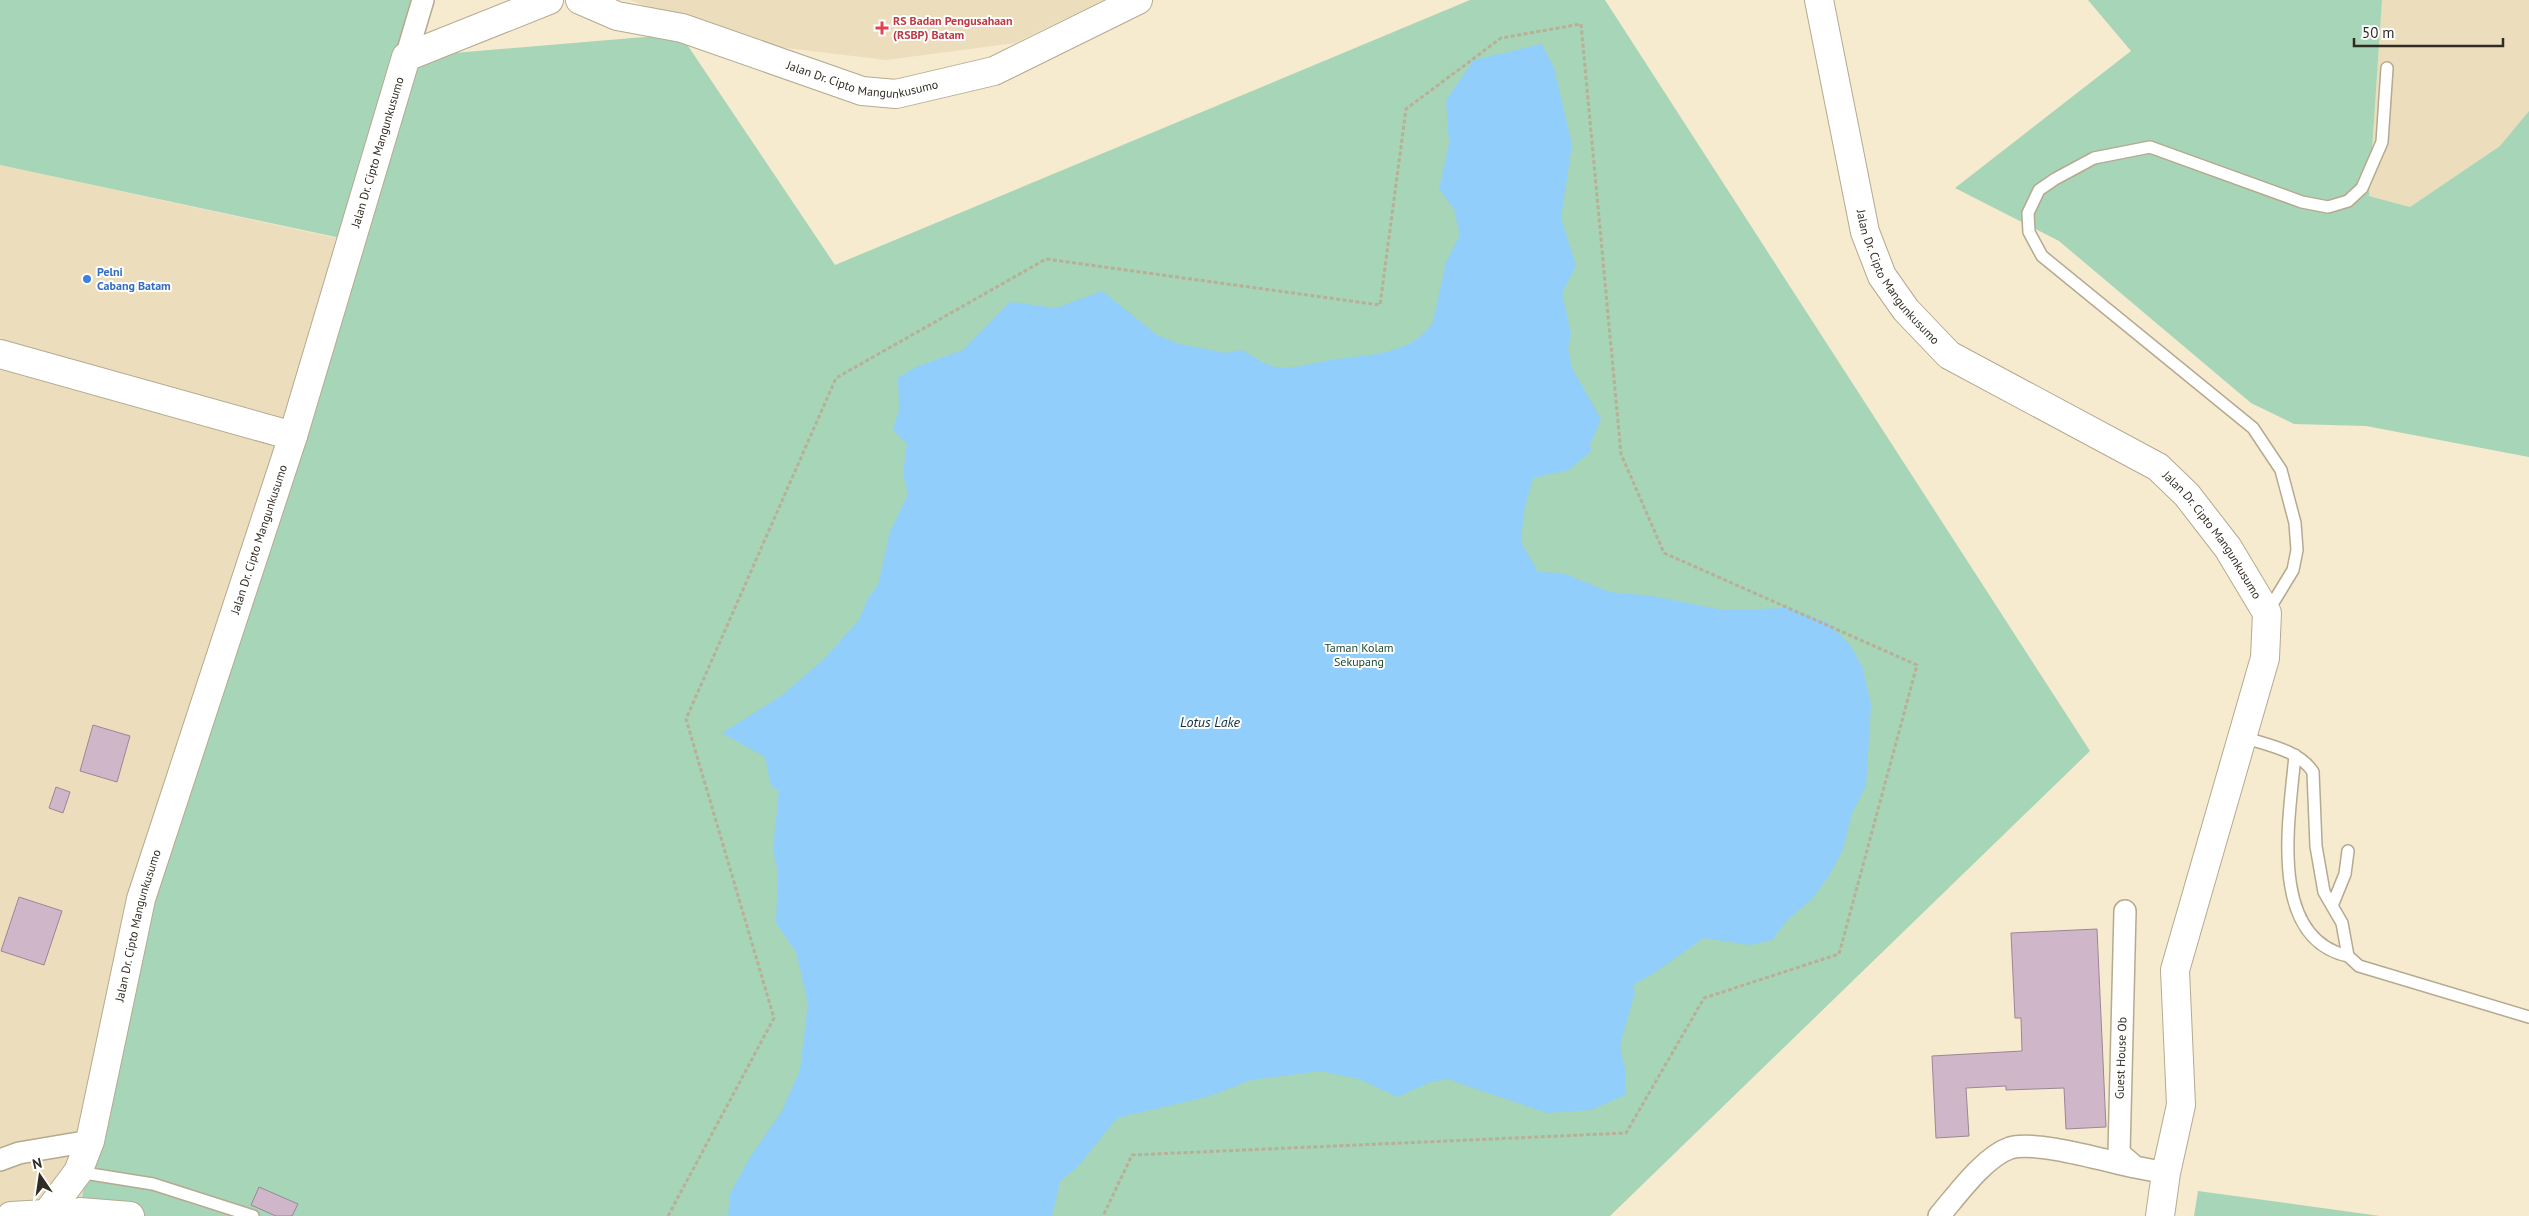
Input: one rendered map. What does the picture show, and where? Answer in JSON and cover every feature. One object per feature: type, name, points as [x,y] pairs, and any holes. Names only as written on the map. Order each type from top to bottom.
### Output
[{"type":"main road","points":[[406,57],[549,0]]},
{"type":"main road","name":"Jalan Dr. Cipto Mangunkusumo","points":[[580,0],[616,16],[682,28],[862,91],[896,94],[994,71],[1138,0]]},
{"type":"main road","name":"Jalan Dr. Cipto Mangunkusumo","points":[[1819,0],[1865,232],[1882,276],[1906,310],[1949,355],[2158,467],[2188,495],[2228,548],[2267,613],[2265,658],[2175,970],[2181,1105],[2166,1174],[2160,1216]]},
{"type":"main road","name":"Jalan Dr. Cipto Mangunkusumo","points":[[45,1215],[78,1172],[90,1141],[142,899],[292,436],[406,57]]},
{"type":"main road","points":[[0,354],[292,436]]},
{"type":"main road","name":"Jalan Dr. Cipto Mangunkusumo","points":[[78,1172],[79,1214]]},
{"type":"main road","points":[[11,1216],[79,1214],[130,1216]]},
{"type":"street","points":[[406,57],[423,0]]},
{"type":"street","name":"Guest House Ob","points":[[2125,911],[2118,1153],[2135,1167]]},
{"type":"street","points":[[0,1160],[19,1153],[90,1141]]},
{"type":"street","points":[[1939,1216],[1983,1165],[2010,1148],[2038,1147],[2166,1174]]},
{"type":"lane","points":[[2267,613],[2293,570],[2297,550],[2295,523],[2281,470],[2253,428],[2042,256],[2029,232],[2028,213],[2039,190],[2055,179],[2094,158],[2150,147],[2302,202],[2328,207],[2348,201],[2362,188],[2382,142],[2387,68]]},
{"type":"lane","points":[[2243,737],[2295,755],[2308,764],[2313,772],[2316,846],[2324,892],[2342,923],[2348,956]]},
{"type":"lane","points":[[2295,755],[2288,850],[2293,899],[2301,922],[2308,931],[2338,954],[2348,956],[2359,966],[2529,1017]]},
{"type":"lane","points":[[2332,906],[2345,874],[2348,851]]},
{"type":"lane","points":[[78,1172],[153,1184],[253,1216]]},
{"type":"path","points":[[668,1216],[774,1018],[686,719],[836,378],[1046,259],[1380,306],[1406,109],[1501,38],[1581,24],[1620,454],[1664,553],[1917,665],[1839,954],[1704,998],[1626,1133],[1132,1155],[1103,1216]]},
{"type":"shaded area","name":"RS Badan Pengusahaan (RSBP) Batam","points":[[630,0],[1104,0],[1015,43],[886,60],[786,48],[663,13]]},
{"type":"shaded area","points":[[2382,0],[2529,0],[2529,111],[2500,146],[2410,207],[2369,196]]},
{"type":"shaded area","points":[[0,165],[345,240],[90,1141],[80,1212],[0,1216]]},
{"type":"green space","name":"Taman Kolam Sekupang","points":[[0,0],[424,0],[406,57],[680,34],[835,265],[1470,0],[1605,0],[2090,751],[1610,1216],[130,1216],[80,1212],[90,1141],[141,899],[345,239],[0,165]]},
{"type":"green space","points":[[2088,0],[2382,0],[2369,196],[2410,207],[2500,146],[2529,111],[2529,457],[2366,426],[2294,424],[2251,403],[2059,241],[1955,188],[2131,51]]},
{"type":"green space","points":[[2198,1191],[2380,1216],[2194,1216]]},
{"type":"water","name":"Lotus Lake","points":[[1542,44],[1554,68],[1572,145],[1561,218],[1576,266],[1562,293],[1571,334],[1568,349],[1572,368],[1601,419],[1590,445],[1591,451],[1569,470],[1533,478],[1524,511],[1521,542],[1538,572],[1562,573],[1610,592],[1652,596],[1723,610],[1787,608],[1828,623],[1850,645],[1862,666],[1871,704],[1866,786],[1852,813],[1843,849],[1829,876],[1811,900],[1788,919],[1772,940],[1750,945],[1704,938],[1654,973],[1633,985],[1635,992],[1620,1046],[1625,1068],[1625,1095],[1591,1110],[1547,1113],[1447,1079],[1431,1082],[1397,1097],[1359,1079],[1320,1071],[1251,1080],[1210,1096],[1117,1118],[1080,1164],[1060,1182],[1052,1216],[728,1216],[730,1194],[749,1159],[782,1111],[800,1070],[808,1003],[796,952],[776,923],[778,872],[773,850],[779,791],[771,786],[765,757],[722,733],[781,696],[824,659],[859,620],[868,598],[878,585],[890,532],[908,494],[903,472],[907,444],[893,430],[899,409],[898,378],[916,367],[963,350],[1010,302],[1056,308],[1102,291],[1157,335],[1179,344],[1226,353],[1242,350],[1264,363],[1278,367],[1299,367],[1325,361],[1369,355],[1398,348],[1411,342],[1423,334],[1433,322],[1446,262],[1460,235],[1454,209],[1439,189],[1449,143],[1446,100],[1474,60]]},
{"type":"building","points":[[93,725],[130,736],[117,782],[80,771]]},
{"type":"building","points":[[56,787],[70,792],[63,813],[49,808]]},
{"type":"building","points":[[19,897],[62,911],[44,965],[1,951]]},
{"type":"building","points":[[2097,929],[2106,1127],[2066,1129],[2064,1088],[2006,1090],[2006,1086],[1966,1088],[1969,1136],[1936,1138],[1932,1056],[2022,1051],[2021,1018],[2015,1018],[2011,933]]},
{"type":"building","points":[[259,1187],[298,1204],[292,1216],[276,1216],[251,1205]]},
{"type":"place","name":"RS Badan Pengusahaan (RSBP) Batam","points":[[882,28]]},
{"type":"place","name":"Pelni Cabang Batam","points":[[87,279]]}]
